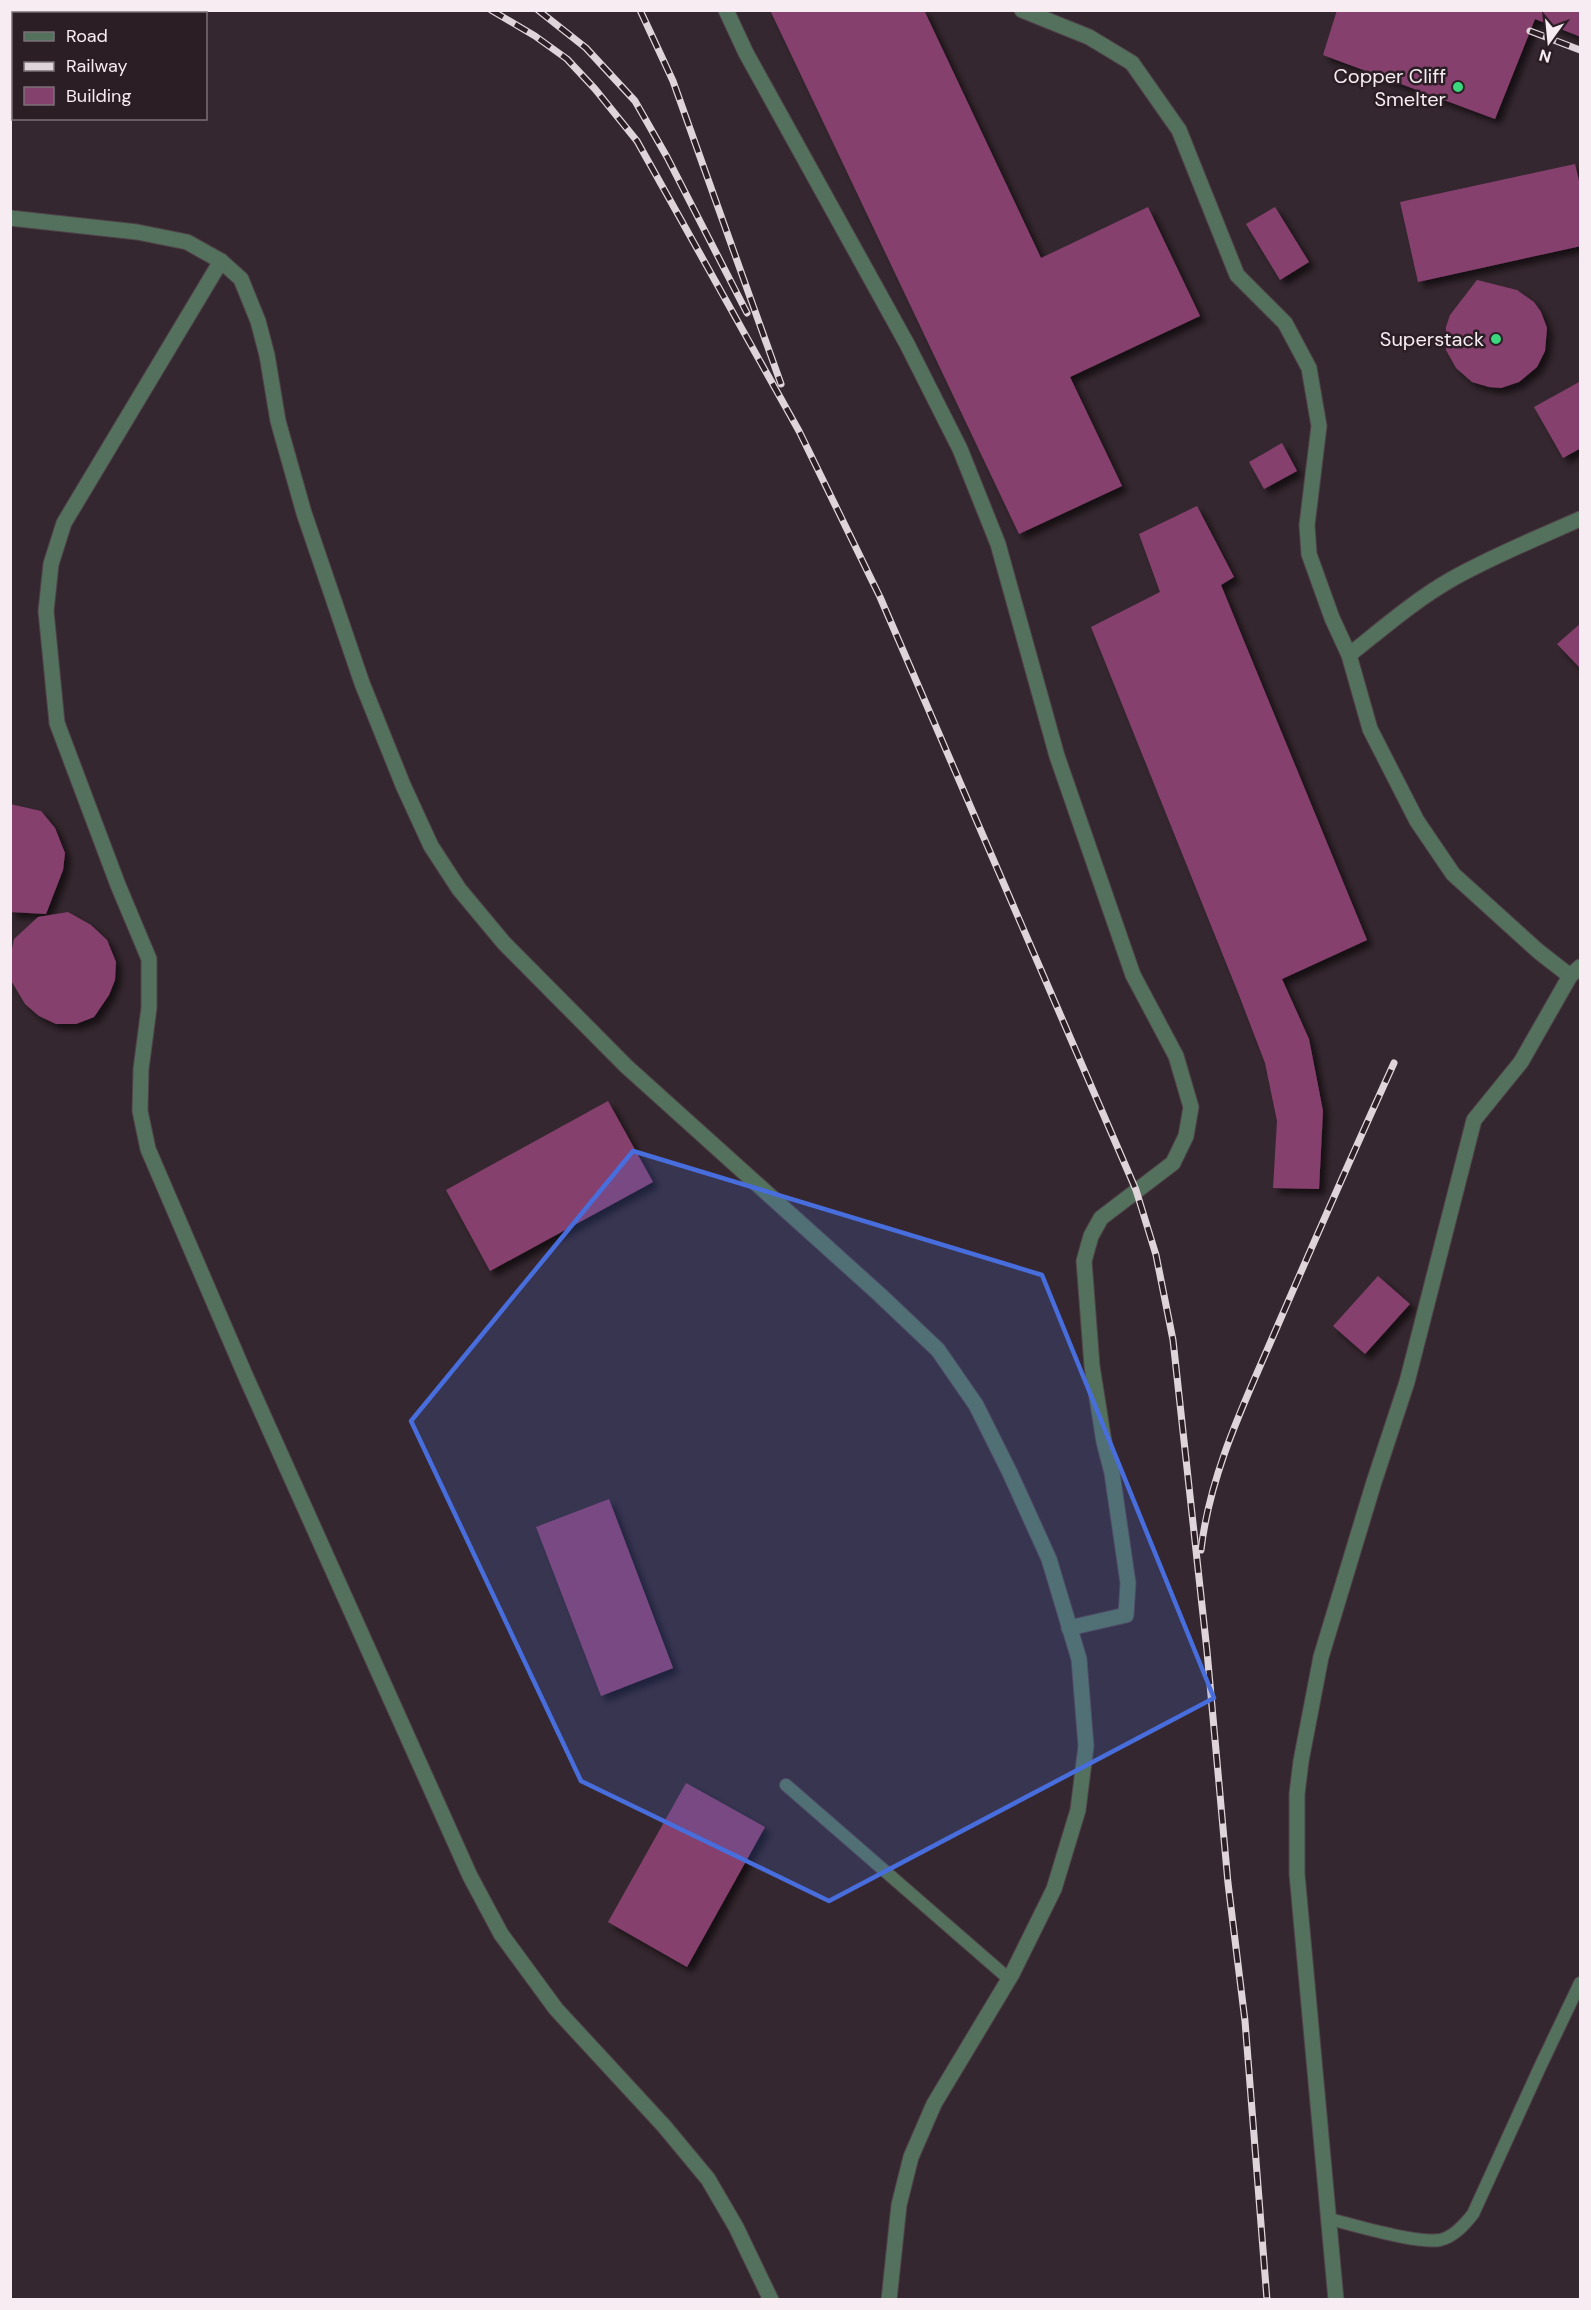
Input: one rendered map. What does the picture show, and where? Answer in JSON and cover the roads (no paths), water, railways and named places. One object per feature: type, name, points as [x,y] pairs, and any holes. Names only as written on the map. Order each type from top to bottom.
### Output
[{"type":"street","points":[[726,10],[746,53],[907,344],[960,449],[998,544],[1057,756],[1133,975],[1176,1056],[1191,1107],[1186,1136],[1173,1163],[1101,1218],[1091,1236],[1084,1261],[1092,1366],[1104,1442],[1112,1473],[1128,1583],[1126,1615],[1069,1628]]},
{"type":"street","points":[[1022,10],[1089,37],[1132,63],[1179,130],[1237,275],[1285,323],[1309,368],[1319,426],[1307,525],[1308,554],[1349,656],[1370,729],[1417,821],[1454,874],[1491,909],[1575,971],[1521,1062],[1474,1120],[1407,1382],[1321,1658],[1300,1761],[1297,1794],[1297,1874],[1336,2300]]},
{"type":"street","points":[[10,218],[137,232],[187,242],[221,261],[241,279],[258,321],[267,355],[278,421],[304,513],[362,683],[403,785],[431,846],[459,889],[504,943],[626,1066],[938,1350],[976,1406],[1010,1473],[1048,1559],[1079,1659],[1086,1746],[1078,1810],[1054,1889],[1009,1979],[934,2104],[911,2157],[899,2205],[889,2300]]},
{"type":"street","points":[[221,261],[64,523],[51,564],[46,611],[57,723],[118,885],[149,959],[149,1008],[141,1069],[140,1111],[148,1149],[246,1377],[475,1886],[501,1934],[556,2009],[664,2126],[708,2179],[736,2227],[771,2300]]},
{"type":"street","points":[[1349,656],[1394,619],[1451,580],[1581,519]]},
{"type":"lane","points":[[786,1785],[1009,1979]]},
{"type":"lane","points":[[1329,2219],[1423,2240],[1441,2240],[1466,2223],[1473,2214],[1581,1983]]},
{"type":"railway","points":[[491,10],[535,36],[567,59],[595,89],[637,141],[799,431],[880,597],[1136,1190],[1156,1255],[1173,1340],[1207,1651],[1228,1883],[1245,2021],[1267,2300]]},
{"type":"railway","points":[[538,10],[586,48],[635,101],[667,157],[747,313]]},
{"type":"railway","points":[[640,10],[673,81],[781,384]]},
{"type":"railway","points":[[1530,31],[1580,50]]},
{"type":"railway","points":[[1201,1550],[1212,1494],[1240,1413],[1394,1063]]},
{"type":"place","name":"Copper Cliff Smelter","points":[[1458,87]]},
{"type":"place","name":"Superstack","points":[[1496,339]]}]
